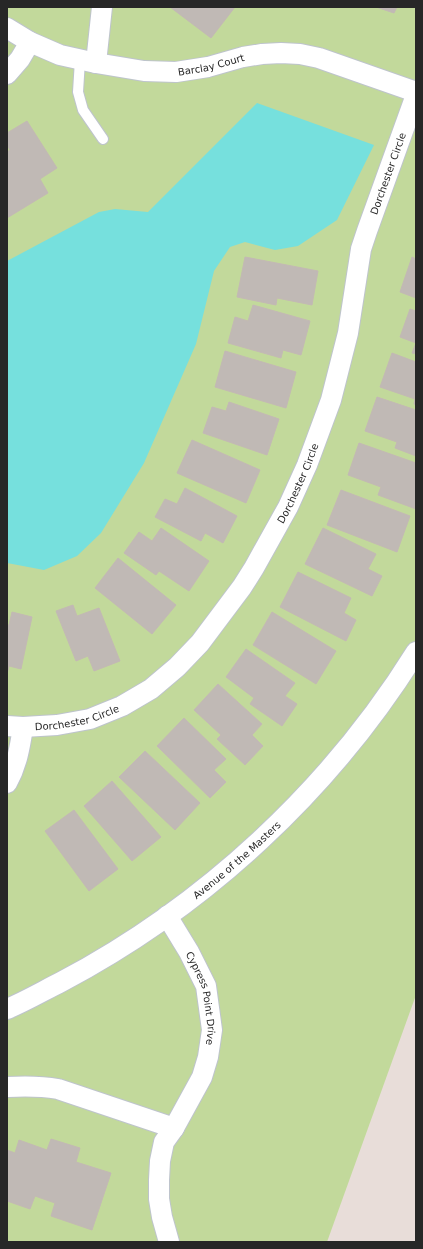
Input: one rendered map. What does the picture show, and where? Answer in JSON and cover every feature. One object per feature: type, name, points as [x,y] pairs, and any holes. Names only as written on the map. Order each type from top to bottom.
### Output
[{"type":"street","points":[[88,62],[102,7]]},
{"type":"street","name":"Barclay Court","points":[[7,28],[30,42],[60,55],[88,62],[144,71],[176,72],[262,54],[300,54],[318,58],[416,93]]},
{"type":"street","points":[[7,74],[20,59],[30,42]]},
{"type":"street","name":"Dorchester Circle","points":[[15,727],[57,726],[90,719],[122,706],[151,689],[178,667],[200,643],[242,587],[288,508],[308,465],[331,400],[348,333],[361,248],[416,93]]},
{"type":"street","name":"Avenue of the Masters","points":[[7,1009],[87,968],[133,939],[200,892],[255,845],[306,795],[354,740],[401,676],[416,652]]},
{"type":"street","points":[[7,783],[17,761],[21,745],[15,727]]},
{"type":"street","name":"Cypress Point Drive","points":[[167,916],[189,952],[206,986],[212,1030],[208,1057],[202,1077],[174,1128],[164,1142],[160,1161],[159,1199],[162,1218],[169,1242]]},
{"type":"street","points":[[7,1087],[40,1086],[58,1089],[174,1128]]},
{"type":"lane","points":[[88,62],[78,92],[83,110],[103,139]]},
{"type":"green space","points":[[7,7],[416,7],[416,995],[327,1242],[7,1242]]},
{"type":"water","points":[[257,103],[374,145],[337,220],[298,246],[275,250],[245,242],[230,247],[214,271],[196,344],[144,463],[101,533],[77,556],[44,570],[7,563],[7,261],[99,212],[115,209],[148,212]]},
{"type":"building","points":[[170,7],[235,7],[211,38]]},
{"type":"building","points":[[376,7],[397,7],[394,13]]},
{"type":"building","points":[[27,121],[57,168],[40,179],[48,193],[7,218],[7,152],[10,150],[7,145],[7,133]]},
{"type":"building","points":[[245,257],[318,271],[312,305],[277,298],[276,305],[237,297]]},
{"type":"building","points":[[412,257],[416,259],[416,298],[400,292]]},
{"type":"building","points":[[253,305],[310,321],[301,355],[283,350],[281,358],[228,343],[235,317],[248,321]]},
{"type":"building","points":[[410,309],[416,311],[416,343],[400,337]]},
{"type":"building","points":[[416,343],[416,354],[412,353]]},
{"type":"building","points":[[225,351],[296,372],[286,408],[215,387]]},
{"type":"building","points":[[392,353],[416,362],[416,405],[414,404],[415,399],[380,387]]},
{"type":"building","points":[[377,397],[416,410],[416,456],[395,448],[397,442],[365,431]]},
{"type":"building","points":[[229,402],[279,419],[267,455],[203,433],[212,407],[226,411]]},
{"type":"building","points":[[192,440],[260,470],[246,503],[177,473]]},
{"type":"building","points":[[359,443],[416,463],[416,509],[378,495],[381,487],[348,475]]},
{"type":"building","points":[[185,488],[237,516],[223,543],[205,533],[201,541],[155,517],[165,499],[177,504]]},
{"type":"building","points":[[341,490],[410,516],[397,552],[327,525]]},
{"type":"building","points":[[161,528],[209,561],[189,591],[159,571],[156,575],[124,553],[139,532],[152,541]]},
{"type":"building","points":[[323,528],[376,554],[368,569],[382,576],[372,596],[305,564]]},
{"type":"building","points":[[118,558],[176,605],[152,634],[95,588]]},
{"type":"building","points":[[298,572],[351,598],[344,613],[356,620],[346,641],[280,607]]},
{"type":"building","points":[[73,605],[77,616],[99,608],[120,661],[94,671],[88,656],[76,661],[56,611]]},
{"type":"building","points":[[12,612],[32,617],[21,669],[9,666],[7,674],[7,625],[9,625]]},
{"type":"building","points":[[272,612],[336,651],[316,684],[253,645]]},
{"type":"building","points":[[246,649],[295,683],[285,696],[297,704],[282,726],[250,704],[254,698],[226,677]]},
{"type":"building","points":[[218,684],[262,724],[252,735],[263,746],[245,765],[217,739],[221,735],[194,710]]},
{"type":"building","points":[[184,718],[226,759],[214,770],[226,782],[210,798],[157,746]]},
{"type":"building","points":[[145,751],[200,803],[175,830],[119,777]]},
{"type":"building","points":[[112,781],[161,837],[132,861],[84,806]]},
{"type":"building","points":[[74,810],[118,869],[89,891],[45,831]]},
{"type":"building","points":[[51,1139],[80,1148],[76,1162],[111,1173],[92,1230],[51,1216],[55,1203],[35,1196],[30,1209],[7,1201],[7,1150],[15,1153],[19,1140],[47,1150]]}]
